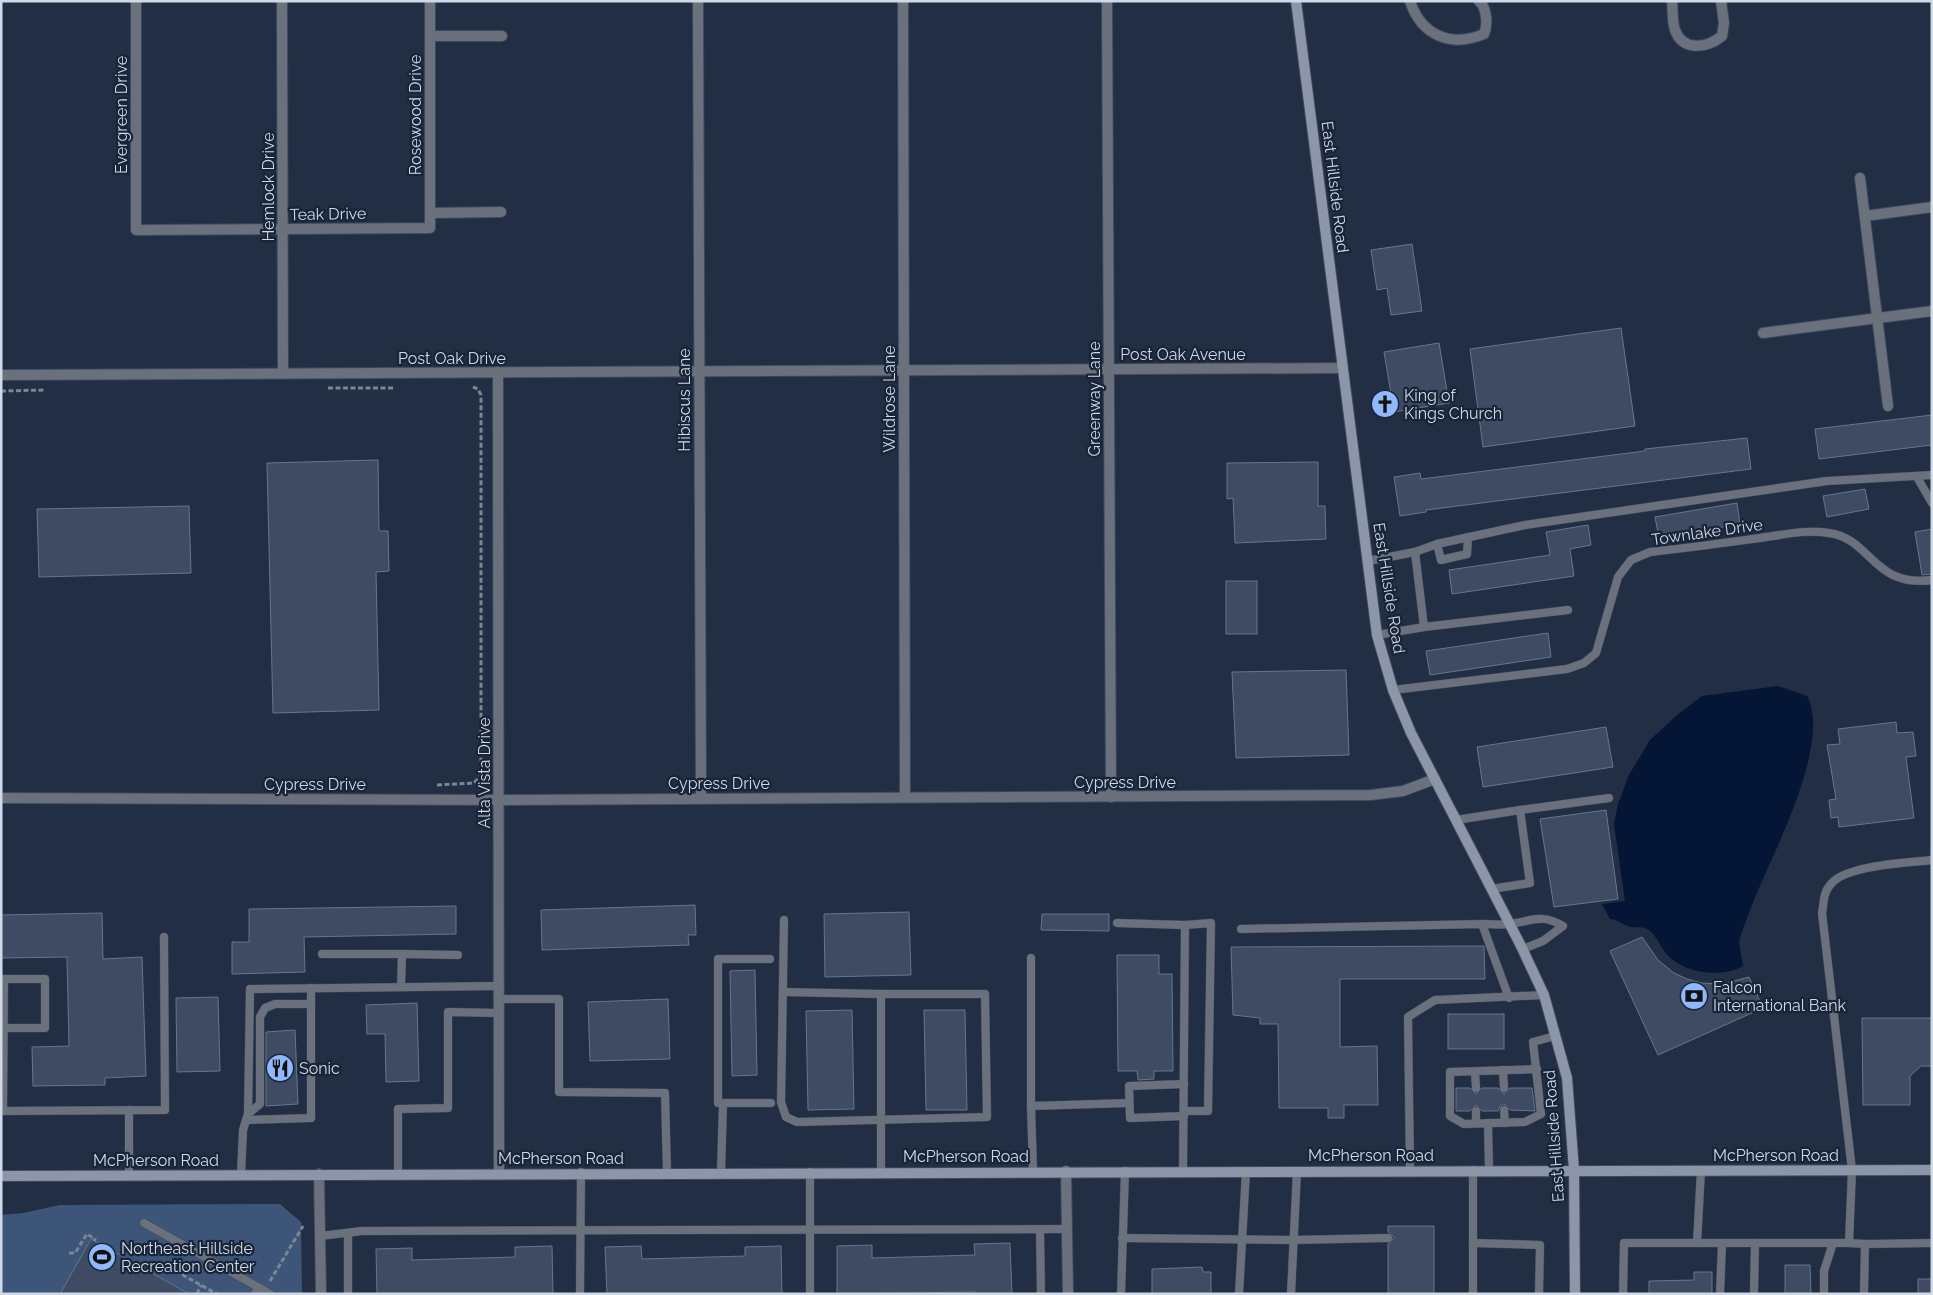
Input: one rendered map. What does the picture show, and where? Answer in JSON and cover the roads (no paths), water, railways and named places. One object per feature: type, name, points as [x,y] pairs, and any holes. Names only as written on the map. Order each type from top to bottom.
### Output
[{"type":"main road","name":"East Hillside Road","points":[[1296,1],[1377,635],[1393,690],[1544,995],[1566,1078],[1574,1170],[1575,1294]]},
{"type":"main road","name":"McPherson Road","points":[[1,1176],[880,1171],[1932,1170]]},
{"type":"street","name":"Evergreen Drive","points":[[136,1],[136,230]]},
{"type":"street","name":"Hemlock Drive","points":[[282,1],[283,373]]},
{"type":"street","name":"Rosewood Drive","points":[[430,1],[430,228]]},
{"type":"street","name":"Hibiscus Lane","points":[[698,1],[701,798]]},
{"type":"street","name":"Wildrose Lane","points":[[902,1],[905,797]]},
{"type":"street","name":"Greenway Lane","points":[[1107,1],[1111,797]]},
{"type":"street","points":[[1410,1],[1416,18],[1429,32],[1447,39],[1484,34],[1486,28],[1485,10],[1479,1]]},
{"type":"street","points":[[1672,1],[1674,29],[1681,40],[1692,46],[1702,47],[1713,43],[1722,36],[1724,23],[1721,1]]},
{"type":"street","points":[[430,36],[502,36]]},
{"type":"street","points":[[1860,178],[1888,406]]},
{"type":"street","points":[[1865,216],[1932,207]]},
{"type":"street","points":[[430,213],[501,212]]},
{"type":"street","name":"Teak Drive","points":[[136,230],[430,228]]},
{"type":"street","points":[[1763,333],[1932,311]]},
{"type":"street","name":"Post Oak Avenue","points":[[904,370],[1342,368]]},
{"type":"street","name":"Post Oak Drive","points":[[1,375],[904,370]]},
{"type":"street","name":"Alta Vista Drive","points":[[498,372],[499,1173]]},
{"type":"street","name":"Cypress Drive","points":[[1,798],[499,800],[1371,795],[1404,791],[1435,778]]},
{"type":"street","points":[[1066,1171],[1068,1294]]},
{"type":"street","points":[[320,1174],[321,1294]]},
{"type":"lane","points":[[1368,561],[1416,552],[1437,544],[1525,525],[1827,481],[1932,475]]},
{"type":"lane","points":[[1917,477],[1932,503]]},
{"type":"lane","name":"Townlake Drive","points":[[1393,690],[1567,669],[1584,663],[1596,653],[1618,577],[1631,560],[1650,552],[1803,532],[1829,533],[1849,539],[1867,556],[1897,579],[1919,582],[1932,580]]},
{"type":"lane","points":[[1437,544],[1441,560],[1467,554],[1468,537]]},
{"type":"lane","points":[[1416,552],[1424,627]]},
{"type":"lane","points":[[1377,635],[1424,627],[1568,610]]},
{"type":"lane","points":[[1456,820],[1609,798]]},
{"type":"lane","points":[[1491,889],[1530,883],[1520,810]]},
{"type":"lane","points":[[1849,1243],[1852,1170],[1822,913],[1824,894],[1831,882],[1848,873],[1932,860]]},
{"type":"lane","points":[[1242,929],[1509,924],[1532,918],[1550,918],[1563,926],[1543,941],[1522,949]]},
{"type":"lane","points":[[783,992],[985,994],[987,1117],[797,1122],[786,1117],[782,1102],[783,992],[784,920]]},
{"type":"lane","points":[[1117,924],[1185,925],[1211,923],[1208,1111],[1130,1118],[1129,1086],[1184,1084]]},
{"type":"lane","points":[[1482,924],[1509,998]]},
{"type":"lane","points":[[1183,1171],[1185,925]]},
{"type":"lane","points":[[4,1028],[45,1028],[45,979],[2,979],[4,1028],[2,1111],[165,1110],[164,937]]},
{"type":"lane","points":[[322,954],[458,955]]},
{"type":"lane","points":[[401,987],[402,954]]},
{"type":"lane","points":[[1031,958],[1033,1171]]},
{"type":"lane","points":[[770,959],[718,959],[718,1103],[771,1103]]},
{"type":"lane","points":[[241,1174],[247,1117],[250,989],[499,986]]},
{"type":"lane","points":[[247,1117],[311,1118],[311,988]]},
{"type":"lane","points":[[880,1171],[881,994]]},
{"type":"lane","points":[[1410,1170],[1408,1017],[1435,1000],[1544,995]]},
{"type":"lane","points":[[498,998],[559,999],[559,1092],[665,1093],[667,1172]]},
{"type":"lane","points":[[247,1117],[260,1104],[260,1017],[265,1008],[275,1004],[311,1004]]},
{"type":"lane","points":[[398,1173],[398,1109],[448,1108],[448,1012],[499,1013]]},
{"type":"lane","points":[[1537,1069],[1450,1072],[1450,1116],[1464,1124],[1476,1124],[1525,1122],[1542,1114],[1537,1069],[1533,1042],[1555,1036]]},
{"type":"lane","points":[[1503,1070],[1504,1088]]},
{"type":"lane","points":[[1475,1072],[1476,1088]]},
{"type":"lane","points":[[1031,1106],[1129,1102]]},
{"type":"lane","points":[[721,1172],[723,1104]]},
{"type":"lane","points":[[129,1110],[129,1175]]},
{"type":"lane","points":[[1504,1110],[1505,1123]]},
{"type":"lane","points":[[1476,1111],[1476,1124]]},
{"type":"lane","points":[[1488,1123],[1488,1170]]},
{"type":"lane","points":[[1291,1294],[1297,1170]]},
{"type":"lane","points":[[1473,1170],[1473,1294]]},
{"type":"lane","points":[[1697,1243],[1701,1170]]},
{"type":"lane","points":[[1121,1294],[1125,1171]]},
{"type":"lane","points":[[1239,1294],[1246,1171]]},
{"type":"lane","points":[[580,1294],[581,1172]]},
{"type":"lane","points":[[810,1172],[810,1294]]},
{"type":"lane","points":[[144,1223],[257,1290],[270,1294]]},
{"type":"lane","points":[[320,1236],[348,1233],[581,1230],[1067,1229]]},
{"type":"lane","points":[[1040,1230],[1041,1294]]},
{"type":"lane","points":[[348,1233],[348,1294]]},
{"type":"lane","points":[[1122,1238],[1293,1240],[1388,1238]]},
{"type":"lane","points":[[1473,1243],[1540,1245],[1539,1294]]},
{"type":"lane","points":[[1623,1294],[1624,1243],[1932,1243]]},
{"type":"lane","points":[[1720,1294],[1722,1243]]},
{"type":"lane","points":[[1754,1294],[1755,1243]]},
{"type":"lane","points":[[1824,1294],[1824,1271],[1833,1243]]},
{"type":"lane","points":[[1864,1294],[1865,1244]]},
{"type":"place","name":"King of Kings Church","points":[[1385,404]]},
{"type":"place","name":"Falcon International Bank","points":[[1694,996]]},
{"type":"place","name":"Sonic","points":[[280,1068]]},
{"type":"place","name":"Northeast Hillside Recreation Center","points":[[102,1257]]}]
